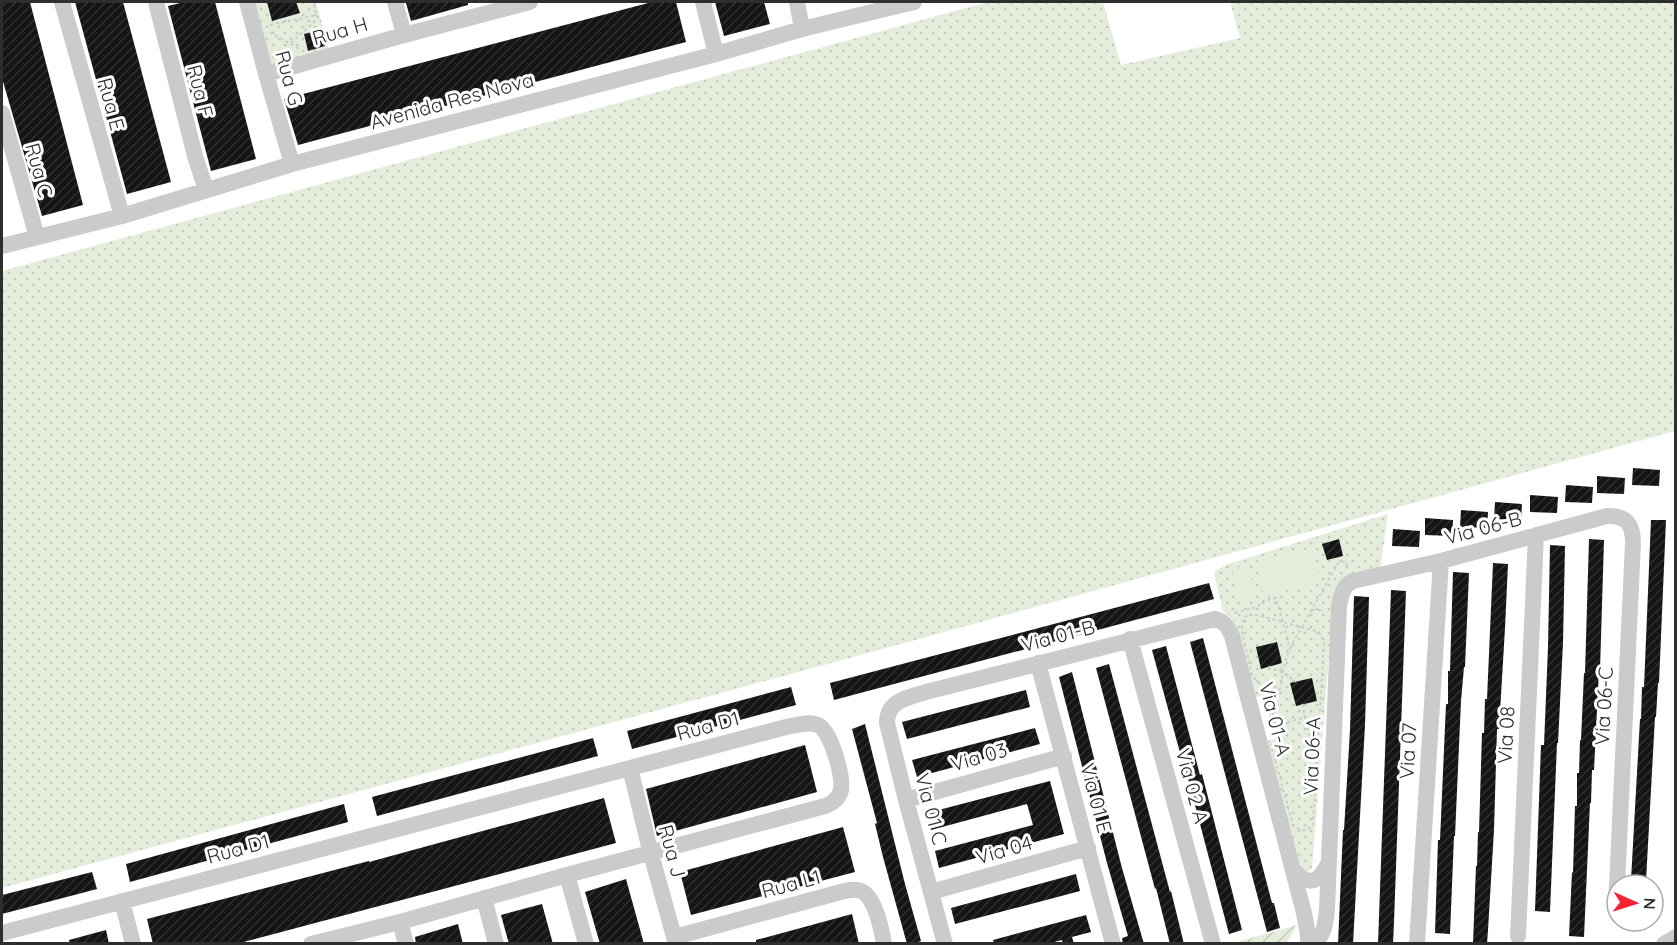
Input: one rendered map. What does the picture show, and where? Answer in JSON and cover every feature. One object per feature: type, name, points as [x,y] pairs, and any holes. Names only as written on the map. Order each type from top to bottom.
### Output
[{"type":"street","name":"Rua E","points":[[62,2],[122,216]]},
{"type":"street","name":"Rua F","points":[[156,2],[195,156],[206,190]]},
{"type":"street","name":"Rua G","points":[[247,2],[292,164]]},
{"type":"street","points":[[395,2],[404,35]]},
{"type":"street","name":"Rua H","points":[[266,74],[530,2]]},
{"type":"street","points":[[703,2],[716,54]]},
{"type":"street","points":[[797,2],[802,29]]},
{"type":"street","name":"Avenida Res Nova","points":[[2,246],[122,216],[292,164],[716,54],[890,4],[914,2]]},
{"type":"street","name":"Rua C","points":[[2,113],[6,142],[37,237]]},
{"type":"street","name":"Via 06-B","points":[[1354,575],[1441,561],[1607,516],[1615,516]]},
{"type":"street","name":"Via 06-C","points":[[1615,516],[1623,519],[1632,528],[1633,543],[1618,873]]},
{"type":"street","name":"Via 08","points":[[1518,936],[1536,535]]},
{"type":"street","name":"Via 07","points":[[1417,944],[1441,561]]},
{"type":"street","name":"Via 06-A","points":[[1314,944],[1324,930],[1339,607],[1341,595],[1354,575]]},
{"type":"street","name":"Via 01-B","points":[[911,697],[1215,619]]},
{"type":"street","name":"Via 01-A","points":[[1215,619],[1223,622],[1232,636],[1306,921],[1308,944]]},
{"type":"street","name":"Via 02 A","points":[[1130,639],[1213,944]]},
{"type":"street","name":"Via 01 E","points":[[1038,663],[1112,943]]},
{"type":"street","name":"Via 01 C","points":[[911,697],[894,705],[888,712],[887,719],[906,800],[945,944]]},
{"type":"street","name":"Rua D1","points":[[2,933],[790,726],[812,723],[820,726],[830,739],[841,778],[841,790],[836,800],[825,806],[400,922],[312,943]]},
{"type":"street","name":"Via 03","points":[[906,800],[1064,756]]},
{"type":"street","name":"Rua J","points":[[630,768],[675,940]]},
{"type":"street","name":"Via 04","points":[[931,892],[1088,848]]},
{"type":"street","points":[[1292,868],[1300,878],[1309,882],[1322,876],[1328,864]]},
{"type":"street","points":[[567,875],[586,944]]},
{"type":"street","name":"Rua L1","points":[[675,940],[837,893],[856,890],[866,894],[873,906],[884,944]]},
{"type":"street","points":[[484,898],[496,944]]},
{"type":"street","points":[[122,901],[133,944]]},
{"type":"street","points":[[400,922],[406,944]]},
{"type":"street","points":[[1664,944],[1676,937]]},
{"type":"path","points":[[290,44],[317,20],[313,2]]},
{"type":"path","points":[[261,27],[317,15]]},
{"type":"path","points":[[271,33],[316,60]]},
{"type":"path","points":[[1271,706],[1276,701],[1290,648],[1338,563],[1346,561],[1354,575]]},
{"type":"path","points":[[1215,619],[1257,607],[1263,601],[1276,597],[1290,648]]},
{"type":"path","points":[[1312,610],[1330,610]]},
{"type":"path","points":[[1257,615],[1301,628],[1319,632],[1324,642],[1313,825],[1304,831],[1298,830],[1293,825],[1271,745],[1281,740],[1267,690],[1252,676],[1244,644],[1242,623],[1245,617],[1257,615]]},
{"type":"path","points":[[1268,667],[1284,673],[1296,682]]},
{"type":"path","points":[[1302,704],[1317,767]]},
{"type":"path","points":[[1276,726],[1305,717]]},
{"type":"green space","points":[[250,2],[316,2],[329,50],[269,65]]},
{"type":"green space","points":[[988,2],[1103,2],[1121,65],[1240,38],[1230,2],[1675,2],[1675,431],[2,888],[2,271]]},
{"type":"green space","points":[[1388,514],[1380,570],[1342,579],[1334,590],[1312,868],[1306,874],[1301,873],[1263,742],[1275,739],[1264,695],[1252,698],[1233,620],[1223,611],[1214,572],[1228,564]]},
{"type":"green space","points":[[1311,548],[1320,582],[1264,596],[1256,562]]},
{"type":"green space","points":[[1248,565],[1256,598],[1240,603],[1232,569]]},
{"type":"green space","points":[[1297,925],[1287,943],[1233,943]]},
{"type":"building","points":[[2,2],[30,2],[83,205],[42,216],[2,78]]},
{"type":"building","points":[[75,2],[123,2],[171,182],[127,194]]},
{"type":"building","points":[[184,2],[215,2],[256,159],[211,171],[168,6]]},
{"type":"building","points":[[267,2],[296,2],[300,13],[272,21]]},
{"type":"building","points":[[468,2],[468,5],[411,21],[406,3]]},
{"type":"building","points":[[652,2],[676,2],[686,42],[298,145],[284,99]]},
{"type":"building","points":[[715,2],[764,2],[770,24],[724,36]]},
{"type":"building","points":[[321,30],[325,46],[308,51],[304,34]]},
{"type":"building","points":[[1633,468],[1660,470],[1659,486],[1632,485]]},
{"type":"building","points":[[1597,476],[1625,478],[1624,494],[1597,493]]},
{"type":"building","points":[[1566,485],[1593,487],[1592,503],[1565,502]]},
{"type":"building","points":[[1530,495],[1558,497],[1557,513],[1530,512]]},
{"type":"building","points":[[1495,502],[1522,504],[1521,520],[1494,519]]},
{"type":"building","points":[[1461,510],[1488,512],[1487,528],[1460,527]]},
{"type":"building","points":[[1425,518],[1453,520],[1452,536],[1425,535]]},
{"type":"building","points":[[1651,520],[1666,520],[1659,683],[1646,873],[1631,873],[1642,687],[1644,687]]},
{"type":"building","points":[[1393,529],[1420,531],[1419,547],[1392,546]]},
{"type":"building","points":[[1339,539],[1343,556],[1327,560],[1322,544]]},
{"type":"building","points":[[1589,539],[1604,540],[1600,670],[1590,803],[1584,937],[1569,936],[1577,773],[1579,773],[1585,673]]},
{"type":"building","points":[[1550,545],[1565,546],[1563,643],[1550,912],[1535,911],[1541,745],[1544,745]]},
{"type":"building","points":[[1493,563],[1508,564],[1505,628],[1499,729],[1497,729],[1487,944],[1473,944],[1482,733],[1484,733],[1485,699],[1487,699]]},
{"type":"building","points":[[1453,572],[1469,573],[1450,934],[1435,933],[1438,840],[1440,840],[1448,671],[1450,671]]},
{"type":"building","points":[[1209,583],[1214,599],[834,700],[830,683]]},
{"type":"building","points":[[1391,590],[1406,591],[1394,922],[1393,944],[1378,944]]},
{"type":"building","points":[[1354,596],[1369,597],[1365,725],[1353,944],[1338,944],[1350,730]]},
{"type":"building","points":[[1203,638],[1280,928],[1267,932],[1190,642]]},
{"type":"building","points":[[1277,642],[1282,663],[1261,669],[1256,647]]},
{"type":"building","points":[[1166,646],[1242,930],[1229,934],[1152,650]]},
{"type":"building","points":[[1109,664],[1184,944],[1170,944],[1155,889],[1096,668]]},
{"type":"building","points":[[1072,672],[1122,868],[1144,944],[1123,944],[1122,938],[1128,936],[1059,677]]},
{"type":"building","points":[[1312,678],[1317,701],[1296,706],[1290,683]]},
{"type":"building","points":[[791,687],[796,705],[632,749],[627,731]]},
{"type":"building","points":[[1026,690],[1030,707],[907,739],[902,722]]},
{"type":"building","points":[[865,724],[921,941],[912,944],[907,944],[852,729]]},
{"type":"building","points":[[1035,728],[1040,744],[917,777],[912,760]]},
{"type":"building","points":[[593,738],[598,756],[377,816],[372,797]]},
{"type":"building","points":[[805,745],[817,792],[657,836],[646,789]]},
{"type":"building","points":[[1050,781],[1064,834],[939,868],[935,851],[1033,825],[1027,804],[931,830],[927,813]]},
{"type":"building","points":[[604,798],[616,843],[236,944],[153,944],[147,919]]},
{"type":"building","points":[[344,804],[348,822],[130,882],[126,864]]},
{"type":"building","points":[[843,827],[855,872],[691,915],[680,872]]},
{"type":"building","points":[[92,872],[97,889],[2,914],[2,895]]},
{"type":"building","points":[[1076,874],[1080,891],[955,924],[951,908]]},
{"type":"building","points":[[626,879],[644,944],[600,944],[585,892]]},
{"type":"building","points":[[542,904],[553,944],[509,944],[501,915]]},
{"type":"building","points":[[852,914],[859,944],[756,944],[756,940]]},
{"type":"building","points":[[1086,915],[1091,932],[1072,937],[1074,944],[1063,944],[1062,940],[1047,944],[994,944],[993,940]]},
{"type":"building","points":[[458,924],[463,944],[416,944],[415,937]]},
{"type":"building","points":[[106,930],[109,944],[70,944],[69,940]]}]
